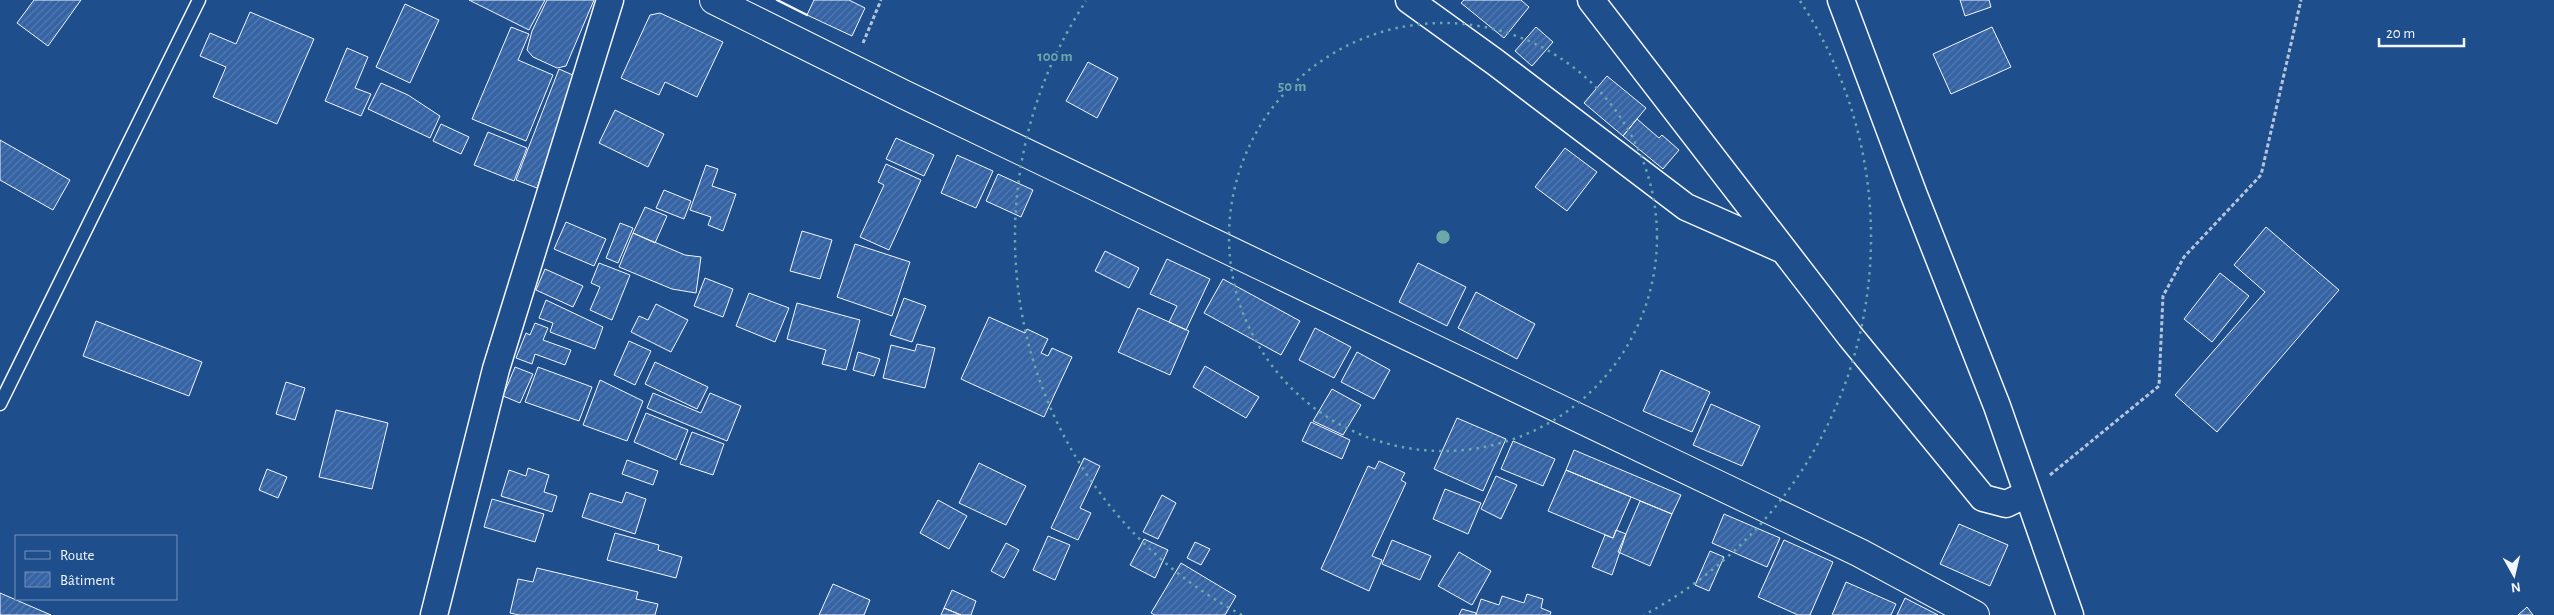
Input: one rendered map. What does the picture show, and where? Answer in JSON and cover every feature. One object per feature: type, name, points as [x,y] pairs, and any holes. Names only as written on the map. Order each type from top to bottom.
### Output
[{"type":"main road","points":[[714,0],[851,68],[1860,552],[1975,615]]},
{"type":"street","points":[[434,615],[496,369],[610,0]]},
{"type":"street","points":[[1409,0],[1495,62],[1686,208],[1784,250]]},
{"type":"street","points":[[1591,0],[1850,336],[1983,498],[2006,504],[2028,494]]},
{"type":"street","points":[[1841,0],[1914,195],[1997,406],[2070,615]]},
{"type":"lane","points":[[0,404],[199,0]]},
{"type":"path","points":[[851,68],[882,0]]},
{"type":"path","points":[[2028,494],[2159,386],[2163,296],[2184,257],[2261,175],[2301,0]]},
{"type":"building","points":[[34,0],[81,0],[48,46],[17,23]]},
{"type":"building","points":[[469,0],[545,0],[529,30]]},
{"type":"building","points":[[547,0],[594,0],[566,66],[557,68],[533,57],[527,50],[532,31]]},
{"type":"building","points":[[814,0],[849,0],[865,8],[852,36],[807,15]]},
{"type":"building","points":[[1464,0],[1521,0],[1529,7],[1504,38],[1461,3]]},
{"type":"building","points":[[1960,0],[1989,0],[1991,7],[1965,16]]},
{"type":"building","points":[[405,4],[439,20],[410,83],[376,67]]},
{"type":"building","points":[[250,12],[314,39],[277,124],[213,97],[226,67],[200,56],[210,33],[236,44]]},
{"type":"building","points":[[660,13],[723,42],[697,97],[665,82],[659,95],[621,78],[650,15]]},
{"type":"building","points":[[511,27],[529,34],[518,60],[553,75],[526,141],[472,119]]},
{"type":"building","points":[[1536,27],[1553,42],[1532,66],[1515,51]]},
{"type":"building","points":[[1992,27],[2011,67],[1951,94],[1933,54]]},
{"type":"building","points":[[347,48],[368,57],[355,88],[371,94],[361,116],[325,101]]},
{"type":"building","points":[[1088,62],[1118,78],[1097,118],[1066,101]]},
{"type":"building","points":[[559,69],[575,76],[537,188],[516,180]]},
{"type":"building","points":[[1607,76],[1646,108],[1623,136],[1584,103]]},
{"type":"building","points":[[381,83],[408,95],[440,116],[430,138],[368,109]]},
{"type":"building","points":[[615,110],[664,134],[648,167],[599,143]]},
{"type":"building","points":[[1637,119],[1659,138],[1662,135],[1679,150],[1663,169],[1623,136]]},
{"type":"building","points":[[441,124],[469,137],[461,154],[433,141]]},
{"type":"building","points":[[488,132],[527,148],[514,181],[474,165]]},
{"type":"building","points":[[896,138],[934,155],[924,176],[886,159]]},
{"type":"building","points":[[0,140],[70,180],[53,210],[0,180]]},
{"type":"building","points":[[1565,148],[1597,172],[1567,211],[1535,187]]},
{"type":"building","points":[[957,155],[993,171],[976,208],[941,193]]},
{"type":"building","points":[[886,164],[921,180],[889,250],[860,237],[884,185],[878,182]]},
{"type":"building","points":[[706,165],[718,169],[712,186],[736,194],[723,231],[708,225],[711,217],[690,210]]},
{"type":"building","points":[[998,174],[1033,190],[1021,217],[986,201]]},
{"type":"building","points":[[664,190],[691,201],[684,219],[656,208]]},
{"type":"building","points":[[645,207],[667,216],[655,243],[633,233]]},
{"type":"building","points":[[566,222],[606,239],[594,266],[554,249]]},
{"type":"building","points":[[620,223],[633,228],[618,263],[606,258]]},
{"type":"building","points":[[2266,227],[2339,290],[2217,432],[2175,395],[2265,292],[2234,265]]},
{"type":"building","points":[[802,231],[832,240],[820,279],[790,271]]},
{"type":"building","points":[[633,233],[685,255],[701,257],[696,293],[672,289],[619,267]]},
{"type":"building","points":[[855,244],[910,262],[892,316],[837,297]]},
{"type":"building","points":[[1105,251],[1139,268],[1129,288],[1095,271]]},
{"type":"building","points":[[1167,259],[1210,279],[1186,330],[1169,322],[1177,306],[1150,294]]},
{"type":"building","points":[[599,263],[630,275],[612,320],[590,310],[600,287],[591,283]]},
{"type":"building","points":[[1418,263],[1466,287],[1447,326],[1399,302]]},
{"type":"building","points":[[545,269],[583,286],[573,307],[536,290]]},
{"type":"building","points":[[2220,273],[2249,296],[2212,342],[2184,319]]},
{"type":"building","points":[[705,278],[733,289],[723,317],[694,306]]},
{"type":"building","points":[[1223,279],[1300,321],[1281,355],[1204,313]]},
{"type":"building","points":[[1476,292],[1535,324],[1517,359],[1458,328]]},
{"type":"building","points":[[749,293],[789,308],[775,342],[736,326]]},
{"type":"building","points":[[904,298],[926,306],[912,342],[890,335]]},
{"type":"building","points":[[546,300],[603,327],[595,349],[550,332],[553,323],[539,318]]},
{"type":"building","points":[[797,303],[860,320],[846,370],[822,364],[826,350],[787,339]]},
{"type":"building","points":[[656,304],[688,320],[671,352],[631,332],[639,316],[648,320]]},
{"type":"building","points":[[1138,308],[1189,331],[1170,375],[1118,352]]},
{"type":"building","points":[[989,317],[1025,333],[1027,329],[1048,339],[1041,353],[1048,356],[1052,348],[1072,357],[1044,417],[961,379]]},
{"type":"building","points":[[96,321],[202,362],[189,396],[83,356]]},
{"type":"building","points":[[535,323],[548,328],[543,340],[571,350],[565,365],[535,354],[532,364],[516,358],[526,333],[530,335]]},
{"type":"building","points":[[1315,328],[1351,347],[1334,378],[1299,360]]},
{"type":"building","points":[[629,341],[651,351],[635,385],[614,375]]},
{"type":"building","points":[[917,344],[935,348],[925,388],[883,378],[891,345],[915,351]]},
{"type":"building","points":[[858,352],[880,359],[874,376],[853,370]]},
{"type":"building","points":[[1357,352],[1390,370],[1374,399],[1341,382]]},
{"type":"building","points":[[655,362],[708,387],[697,409],[645,384]]},
{"type":"building","points":[[1205,366],[1259,397],[1246,418],[1193,387]]},
{"type":"building","points":[[515,367],[533,374],[520,403],[503,396]]},
{"type":"building","points":[[538,367],[592,387],[579,421],[525,402]]},
{"type":"building","points":[[1661,370],[1710,392],[1692,432],[1643,411]]},
{"type":"building","points":[[600,380],[643,401],[627,441],[583,425]]},
{"type":"building","points":[[286,382],[305,388],[295,420],[276,414]]},
{"type":"building","points":[[1332,389],[1361,405],[1343,435],[1313,421]]},
{"type":"building","points":[[653,393],[701,413],[710,393],[741,406],[727,441],[647,408]]},
{"type":"building","points":[[1711,404],[1760,426],[1742,466],[1693,445]]},
{"type":"building","points":[[336,410],[388,423],[372,489],[319,477]]},
{"type":"building","points":[[646,413],[688,430],[676,460],[634,442]]},
{"type":"building","points":[[1457,418],[1506,439],[1483,491],[1434,469]]},
{"type":"building","points":[[1311,422],[1350,440],[1342,459],[1302,441]]},
{"type":"building","points":[[692,432],[724,444],[713,475],[680,464]]},
{"type":"building","points":[[1513,441],[1555,459],[1543,486],[1501,469]]},
{"type":"building","points":[[1574,450],[1681,495],[1672,514],[1566,470]]},
{"type":"building","points":[[1084,458],[1100,466],[1080,508],[1091,513],[1078,540],[1051,528]]},
{"type":"building","points":[[627,460],[658,471],[653,485],[622,474]]},
{"type":"building","points":[[1379,461],[1405,473],[1401,480],[1406,483],[1372,556],[1382,560],[1369,591],[1321,569],[1368,466],[1375,469]]},
{"type":"building","points":[[979,463],[1026,486],[1006,525],[959,503]]},
{"type":"building","points":[[528,468],[549,475],[544,492],[557,496],[552,512],[501,496],[509,470],[526,476]]},
{"type":"building","points":[[267,469],[287,477],[278,498],[259,490]]},
{"type":"building","points":[[1566,470],[1631,497],[1613,538],[1548,511]]},
{"type":"building","points":[[1496,476],[1517,485],[1501,519],[1481,509]]},
{"type":"building","points":[[1445,489],[1481,503],[1468,534],[1433,519]]},
{"type":"building","points":[[626,492],[646,499],[635,534],[582,517],[590,493],[622,503]]},
{"type":"building","points":[[1162,495],[1176,503],[1158,539],[1143,532]]},
{"type":"building","points":[[492,499],[544,514],[535,542],[484,527]]},
{"type":"building","points":[[938,500],[967,516],[949,549],[920,533]]},
{"type":"building","points":[[1640,501],[1672,514],[1650,566],[1618,552]]},
{"type":"building","points":[[1724,514],[1780,538],[1767,567],[1712,543]]},
{"type":"building","points":[[1959,524],[2008,545],[1990,586],[1940,564]]},
{"type":"building","points":[[1616,530],[1626,534],[1612,575],[1592,567],[1605,535],[1613,538]]},
{"type":"building","points":[[615,533],[659,545],[658,550],[682,557],[676,578],[607,560]]},
{"type":"building","points":[[1048,536],[1070,545],[1055,580],[1033,570]]},
{"type":"building","points":[[1144,539],[1168,550],[1155,578],[1130,565]]},
{"type":"building","points":[[1392,540],[1431,556],[1420,580],[1382,564]]},
{"type":"building","points":[[1784,540],[1833,562],[1810,615],[1798,615],[1758,597]]},
{"type":"building","points":[[1195,542],[1210,549],[1201,565],[1187,558]]},
{"type":"building","points":[[1006,543],[1019,550],[1004,578],[991,571]]},
{"type":"building","points":[[1710,551],[1724,557],[1709,591],[1695,585]]},
{"type":"building","points":[[1459,552],[1491,571],[1472,605],[1438,586]]},
{"type":"building","points":[[1181,563],[1236,596],[1225,615],[1155,615],[1151,613]]},
{"type":"building","points":[[537,568],[638,592],[636,599],[658,604],[655,615],[519,615],[510,613],[518,579],[533,582]]},
{"type":"building","points":[[1846,582],[1896,604],[1891,615],[1832,615]]},
{"type":"building","points":[[833,584],[870,600],[864,615],[819,615]]},
{"type":"building","points":[[952,590],[976,601],[971,615],[961,615],[944,608]]},
{"type":"building","points":[[0,593],[51,615],[0,615]]},
{"type":"building","points":[[1527,594],[1543,599],[1541,608],[1551,612],[1550,615],[1476,615],[1481,599],[1499,605],[1502,596],[1524,603]]},
{"type":"building","points":[[1905,598],[1938,615],[1897,615]]},
{"type":"building","points":[[2527,607],[2533,615],[2518,615]]},
{"type":"building","points":[[944,608],[961,615],[941,615]]},
{"type":"building","points":[[1462,609],[1476,613],[1476,615],[1459,615]]},
{"type":"wall","points":[[777,0],[807,15]]}]
